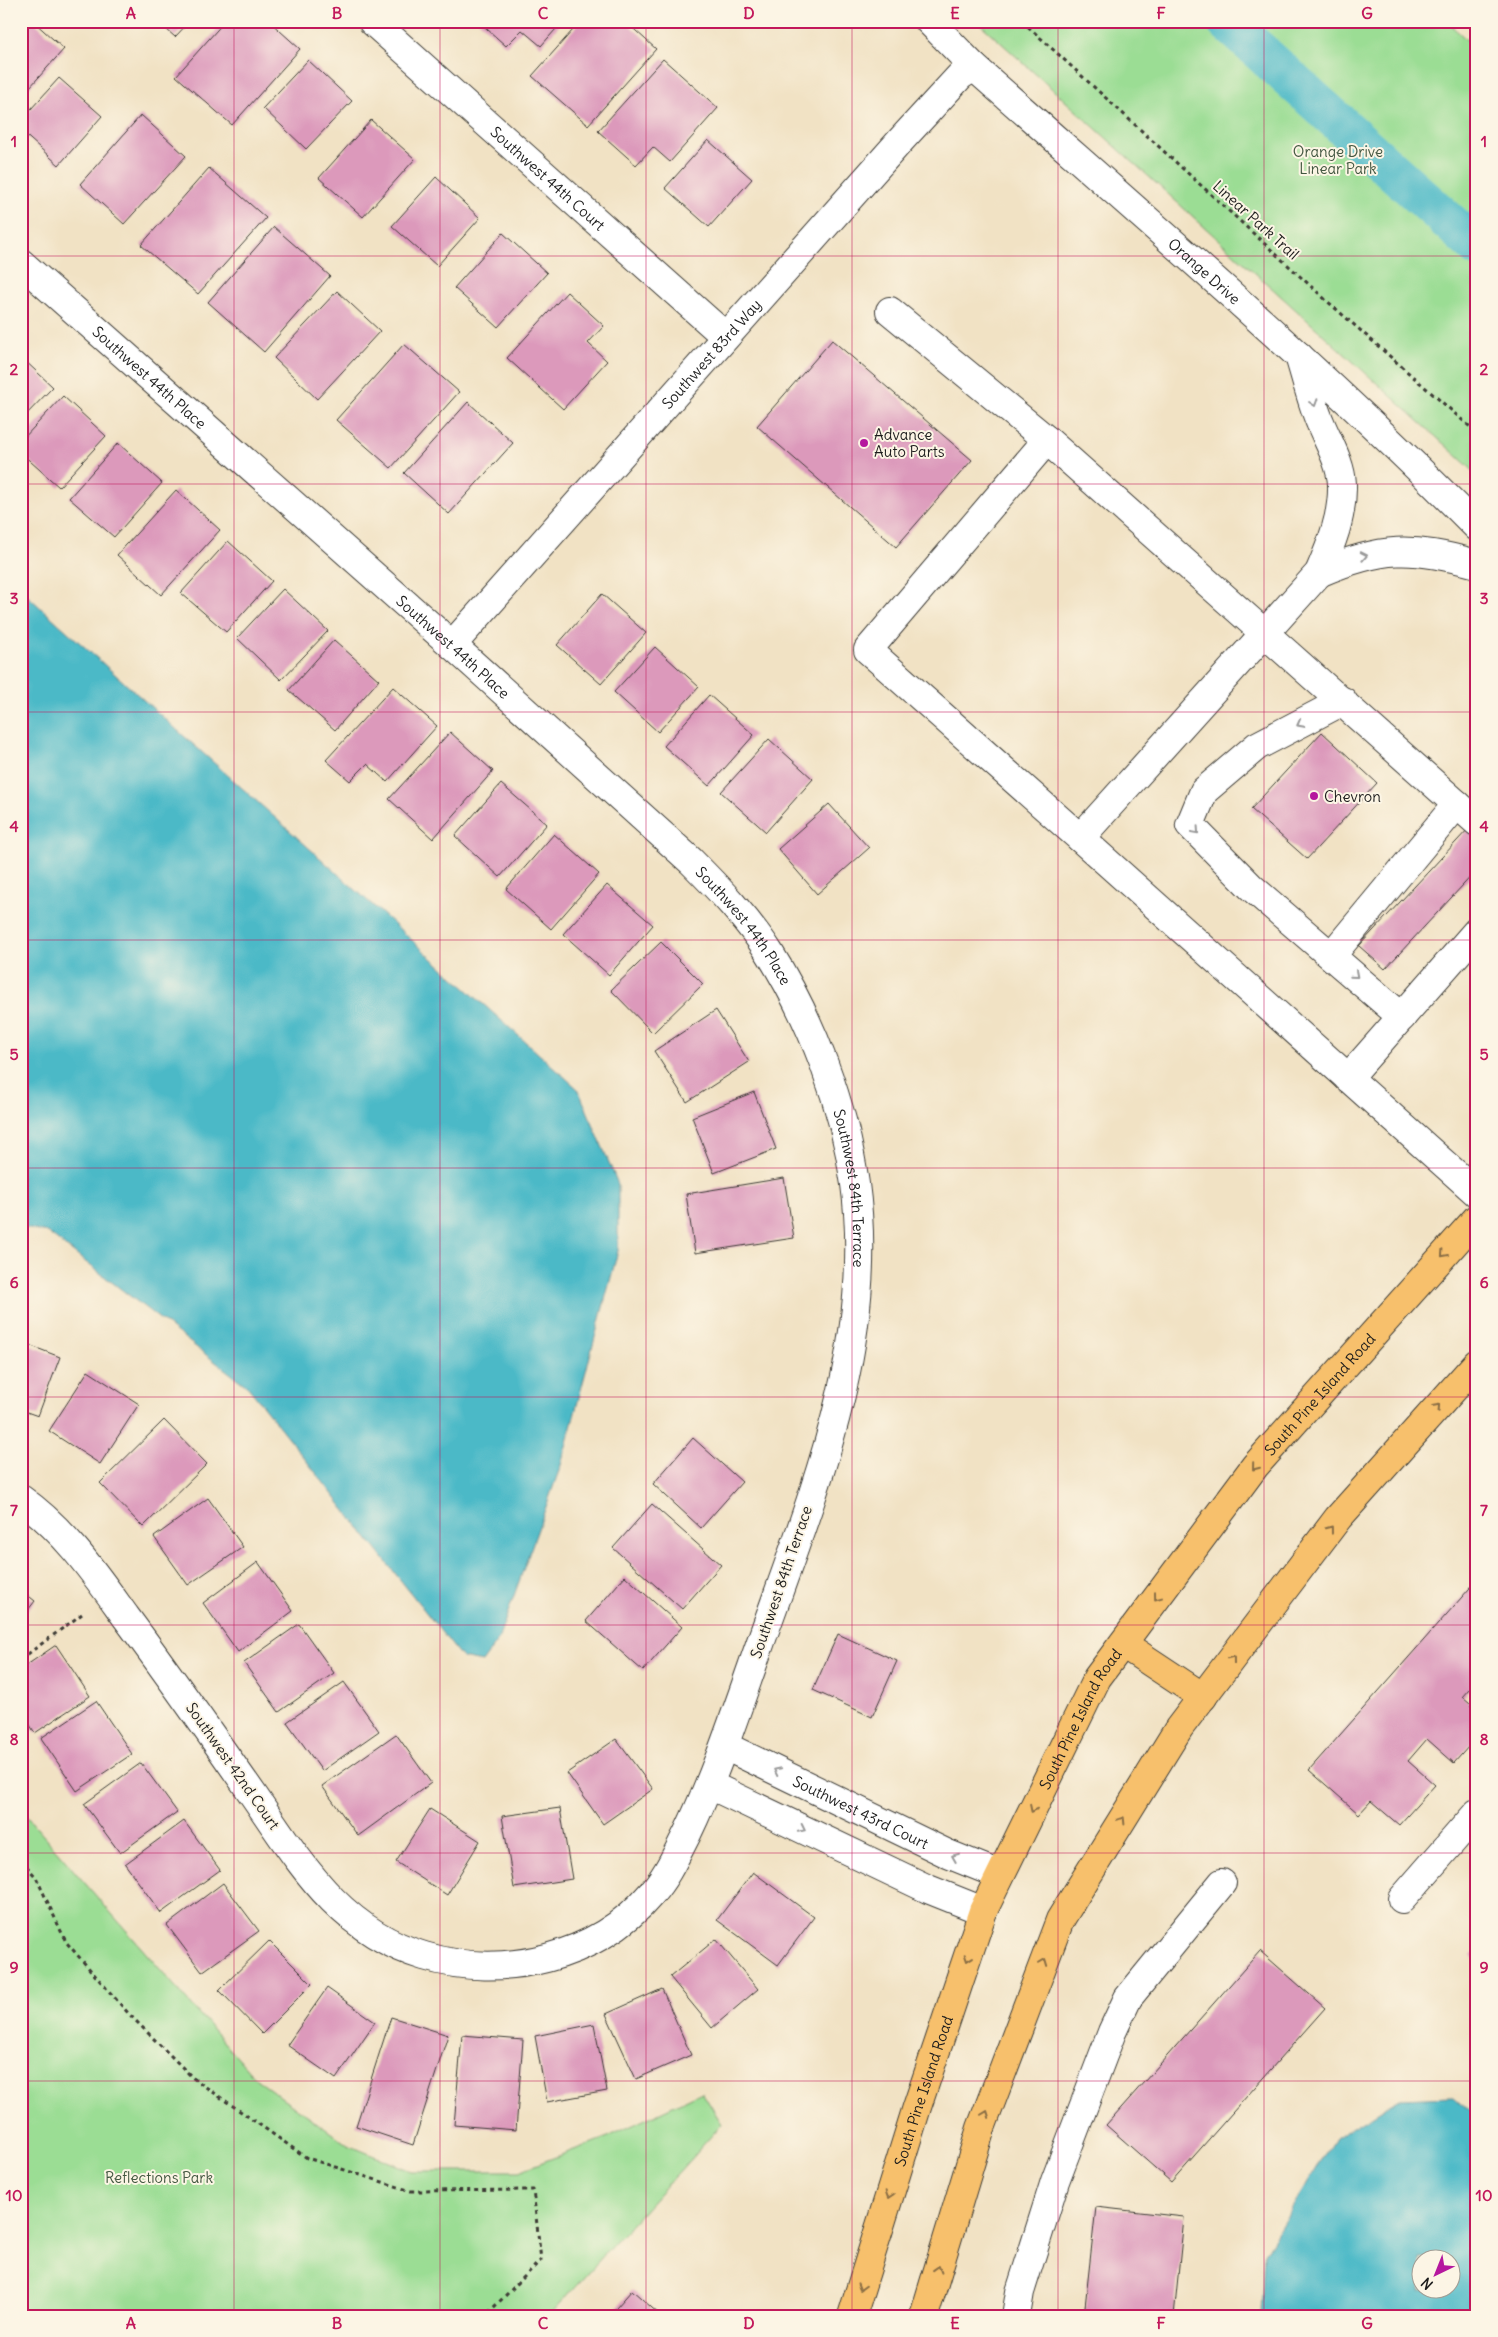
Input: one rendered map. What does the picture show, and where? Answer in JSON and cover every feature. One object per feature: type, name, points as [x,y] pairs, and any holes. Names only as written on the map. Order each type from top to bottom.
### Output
[{"type":"main road","name":"South Pine Island Road","points":[[852,2316],[917,2107],[983,1911],[1097,1678],[1255,1466],[1477,1218]]},
{"type":"main road","points":[[924,2316],[981,2128],[1060,1920],[1179,1728],[1338,1518],[1477,1362]]},
{"type":"main road","points":[[1123,1644],[1203,1698]]},
{"type":"street","name":"Southwest 44th Court","points":[[372,21],[725,336]]},
{"type":"street","name":"Orange Drive","points":[[929,21],[974,67],[1299,356],[1420,469],[1477,527]]},
{"type":"street","name":"Southwest 83rd Way","points":[[452,645],[725,336],[960,76],[974,67]]},
{"type":"street","name":"Southwest 44th Place","points":[[21,263],[452,645],[691,861],[724,894],[768,951],[801,1012],[827,1076]]},
{"type":"street","points":[[890,311],[1047,440],[1467,813],[1332,955]]},
{"type":"street","points":[[1080,838],[1319,573],[1333,540],[1340,508],[1342,483],[1333,451],[1319,421],[1299,356]]},
{"type":"street","points":[[1047,440],[868,650],[1477,1193]]},
{"type":"street","points":[[1319,573],[1356,557],[1396,550],[1443,555],[1477,564]]},
{"type":"street","points":[[1343,701],[1257,746],[1204,791],[1190,825],[1251,887],[1402,1017]]},
{"type":"street","points":[[1348,1078],[1477,931]]},
{"type":"street","name":"Southwest 84th Terrace","points":[[490,1968],[525,1964],[564,1953],[595,1938],[628,1916],[650,1896],[670,1868],[710,1785],[816,1482],[842,1393],[855,1317],[860,1247],[855,1183],[840,1117],[827,1076]]},
{"type":"street","name":"Southwest 42nd Court","points":[[21,1498],[60,1531],[89,1566],[172,1679],[308,1873],[334,1904],[358,1924],[392,1944],[423,1956],[456,1964],[490,1968]]},
{"type":"street","name":"Southwest 43rd Court","points":[[724,1746],[948,1854],[1000,1875]]},
{"type":"street","points":[[710,1785],[928,1889],[983,1911]]},
{"type":"street","points":[[1402,1899],[1477,1813]]},
{"type":"street","points":[[1016,2316],[1020,2292],[1055,2181],[1112,2032],[1128,1998],[1222,1883]]},
{"type":"path","name":"Linear Park Trail","points":[[1022,21],[1327,301],[1477,432]]},
{"type":"path","points":[[21,1659],[85,1612]]},
{"type":"path","points":[[21,1860],[36,1877],[66,1942],[128,2014],[193,2078],[307,2158],[411,2191],[533,2190],[541,2260],[485,2316]]},
{"type":"green space","name":"Orange Drive Linear Park","points":[[977,21],[1446,21],[1477,49],[1477,474]]},
{"type":"green space","name":"Reflections Park","points":[[21,1810],[256,2079],[348,2145],[411,2171],[519,2171],[608,2137],[702,2092],[722,2124],[549,2316],[21,2316]]},
{"type":"water","points":[[21,590],[578,1089],[618,1184],[618,1251],[561,1465],[498,1640],[482,1662],[462,1658],[248,1387],[48,1233],[21,1227]]},
{"type":"water","points":[[1453,2097],[1477,2118],[1477,2316],[1261,2316],[1264,2254],[1334,2139],[1399,2099]]},
{"type":"building","points":[[21,21],[33,21],[64,49],[21,97]]},
{"type":"building","points":[[157,21],[190,21],[175,37]]},
{"type":"building","points":[[225,21],[269,21],[300,49],[232,125],[176,76]]},
{"type":"building","points":[[478,21],[563,21],[541,46],[522,30],[506,46]]},
{"type":"building","points":[[581,21],[625,21],[656,49],[588,125],[532,76]]},
{"type":"building","points":[[663,59],[718,108],[670,162],[653,147],[636,165],[598,131]]},
{"type":"building","points":[[308,60],[352,101],[306,149],[263,108]]},
{"type":"building","points":[[59,78],[102,116],[59,165],[21,131],[21,120]]},
{"type":"building","points":[[141,115],[186,156],[124,224],[80,184]]},
{"type":"building","points":[[371,120],[415,159],[363,217],[319,178]]},
{"type":"building","points":[[708,140],[752,179],[709,227],[665,188]]},
{"type":"building","points":[[209,168],[266,218],[198,294],[141,245]]},
{"type":"building","points":[[436,177],[480,218],[437,266],[392,226]]},
{"type":"building","points":[[274,227],[330,276],[264,352],[208,302]]},
{"type":"building","points":[[503,233],[547,273],[498,327],[454,288]]},
{"type":"building","points":[[337,291],[380,331],[317,399],[274,358]]},
{"type":"building","points":[[567,292],[604,326],[588,343],[607,361],[563,409],[507,358]]},
{"type":"building","name":"Advance Auto Parts","points":[[832,340],[972,460],[896,547],[757,426]]},
{"type":"building","points":[[404,344],[459,392],[391,468],[336,420]]},
{"type":"building","points":[[21,357],[53,387],[21,420]]},
{"type":"building","points":[[63,396],[106,436],[59,487],[21,453],[21,441]]},
{"type":"building","points":[[468,402],[513,443],[449,514],[404,473]]},
{"type":"building","points":[[118,443],[162,483],[114,537],[69,498]]},
{"type":"building","points":[[176,490],[220,530],[161,595],[117,555]]},
{"type":"building","points":[[228,541],[272,581],[226,632],[181,593]]},
{"type":"building","points":[[283,589],[328,631],[281,680],[237,638]]},
{"type":"building","points":[[602,594],[646,633],[601,684],[557,645]]},
{"type":"building","points":[[334,640],[379,680],[335,730],[289,690]]},
{"type":"building","points":[[655,647],[699,687],[658,732],[614,692]]},
{"type":"building","points":[[393,687],[437,726],[387,782],[367,764],[350,781],[326,760]]},
{"type":"building","points":[[709,695],[754,735],[709,786],[664,746]]},
{"type":"building","points":[[450,732],[493,771],[433,839],[389,799]]},
{"type":"building","name":"Chevron","points":[[1322,732],[1377,783],[1307,859],[1251,809]]},
{"type":"building","points":[[769,739],[813,779],[766,832],[721,792]]},
{"type":"building","points":[[501,784],[547,824],[500,877],[455,836]]},
{"type":"building","points":[[829,804],[869,848],[817,894],[778,849]]},
{"type":"building","points":[[1470,827],[1477,834],[1477,870],[1385,969],[1359,946]]},
{"type":"building","points":[[554,834],[599,874],[551,929],[506,889]]},
{"type":"building","points":[[607,885],[653,925],[609,975],[563,934]]},
{"type":"building","points":[[661,942],[703,984],[653,1033],[611,990]]},
{"type":"building","points":[[716,1010],[749,1062],[687,1102],[654,1051]]},
{"type":"building","points":[[754,1092],[776,1149],[714,1173],[692,1117]]},
{"type":"building","points":[[784,1178],[794,1238],[695,1253],[686,1194]]},
{"type":"building","points":[[21,1342],[60,1357],[38,1416],[21,1410]]},
{"type":"building","points":[[88,1371],[139,1404],[100,1464],[49,1431]]},
{"type":"building","points":[[164,1420],[207,1464],[143,1527],[100,1483]]},
{"type":"building","points":[[693,1438],[742,1482],[701,1528],[653,1484]]},
{"type":"building","points":[[208,1498],[243,1547],[188,1585],[154,1537]]},
{"type":"building","points":[[652,1504],[721,1565],[682,1609],[613,1548]]},
{"type":"building","points":[[258,1562],[293,1611],[238,1652],[203,1603]]},
{"type":"building","points":[[625,1576],[682,1627],[643,1671],[586,1621]]},
{"type":"building","points":[[1477,1580],[1477,1681],[1463,1697],[1477,1709],[1477,1737],[1454,1763],[1427,1739],[1408,1761],[1435,1785],[1399,1825],[1371,1801],[1359,1814],[1309,1770]]},
{"type":"building","points":[[21,1590],[35,1601],[21,1619]]},
{"type":"building","points":[[299,1624],[334,1673],[279,1712],[244,1663]]},
{"type":"building","points":[[838,1634],[897,1661],[872,1717],[813,1690]]},
{"type":"building","points":[[56,1645],[90,1696],[35,1733],[21,1711],[21,1669]]},
{"type":"building","points":[[344,1682],[379,1731],[322,1771],[287,1722]]},
{"type":"building","points":[[96,1701],[132,1754],[77,1791],[41,1738]]},
{"type":"building","points":[[396,1734],[431,1783],[358,1836],[322,1786]]},
{"type":"building","points":[[616,1739],[653,1789],[603,1824],[567,1773]]},
{"type":"building","points":[[141,1763],[177,1812],[120,1853],[84,1804]]},
{"type":"building","points":[[560,1808],[572,1879],[514,1888],[502,1816]]},
{"type":"building","points":[[430,1809],[480,1841],[447,1895],[396,1862]]},
{"type":"building","points":[[184,1821],[220,1870],[161,1913],[125,1864]]},
{"type":"building","points":[[753,1872],[814,1917],[778,1965],[717,1920]]},
{"type":"building","points":[[223,1883],[259,1931],[202,1972],[167,1925]]},
{"type":"building","points":[[716,1939],[758,1989],[712,2028],[670,1977]]},
{"type":"building","points":[[269,1941],[312,1984],[262,2034],[219,1990]]},
{"type":"building","points":[[1477,1949],[1477,1962],[1470,1956]]},
{"type":"building","points":[[1260,1951],[1325,2008],[1171,2182],[1106,2125]]},
{"type":"building","points":[[327,1988],[375,2022],[336,2079],[287,2045]]},
{"type":"building","points":[[662,1989],[691,2055],[636,2079],[606,2014]]},
{"type":"building","points":[[391,2017],[448,2035],[413,2145],[356,2126]]},
{"type":"building","points":[[594,2024],[607,2091],[547,2102],[535,2036]]},
{"type":"building","points":[[462,2035],[523,2040],[516,2130],[454,2125]]},
{"type":"building","points":[[1096,2207],[1184,2217],[1174,2316],[1084,2316]]},
{"type":"building","points":[[632,2290],[661,2316],[609,2316]]},
{"type":"waterway","points":[[1226,21],[1477,247]]},
{"type":"place","name":"Advance Auto Parts","points":[[864,443]]},
{"type":"place","name":"Chevron","points":[[1314,796]]}]
